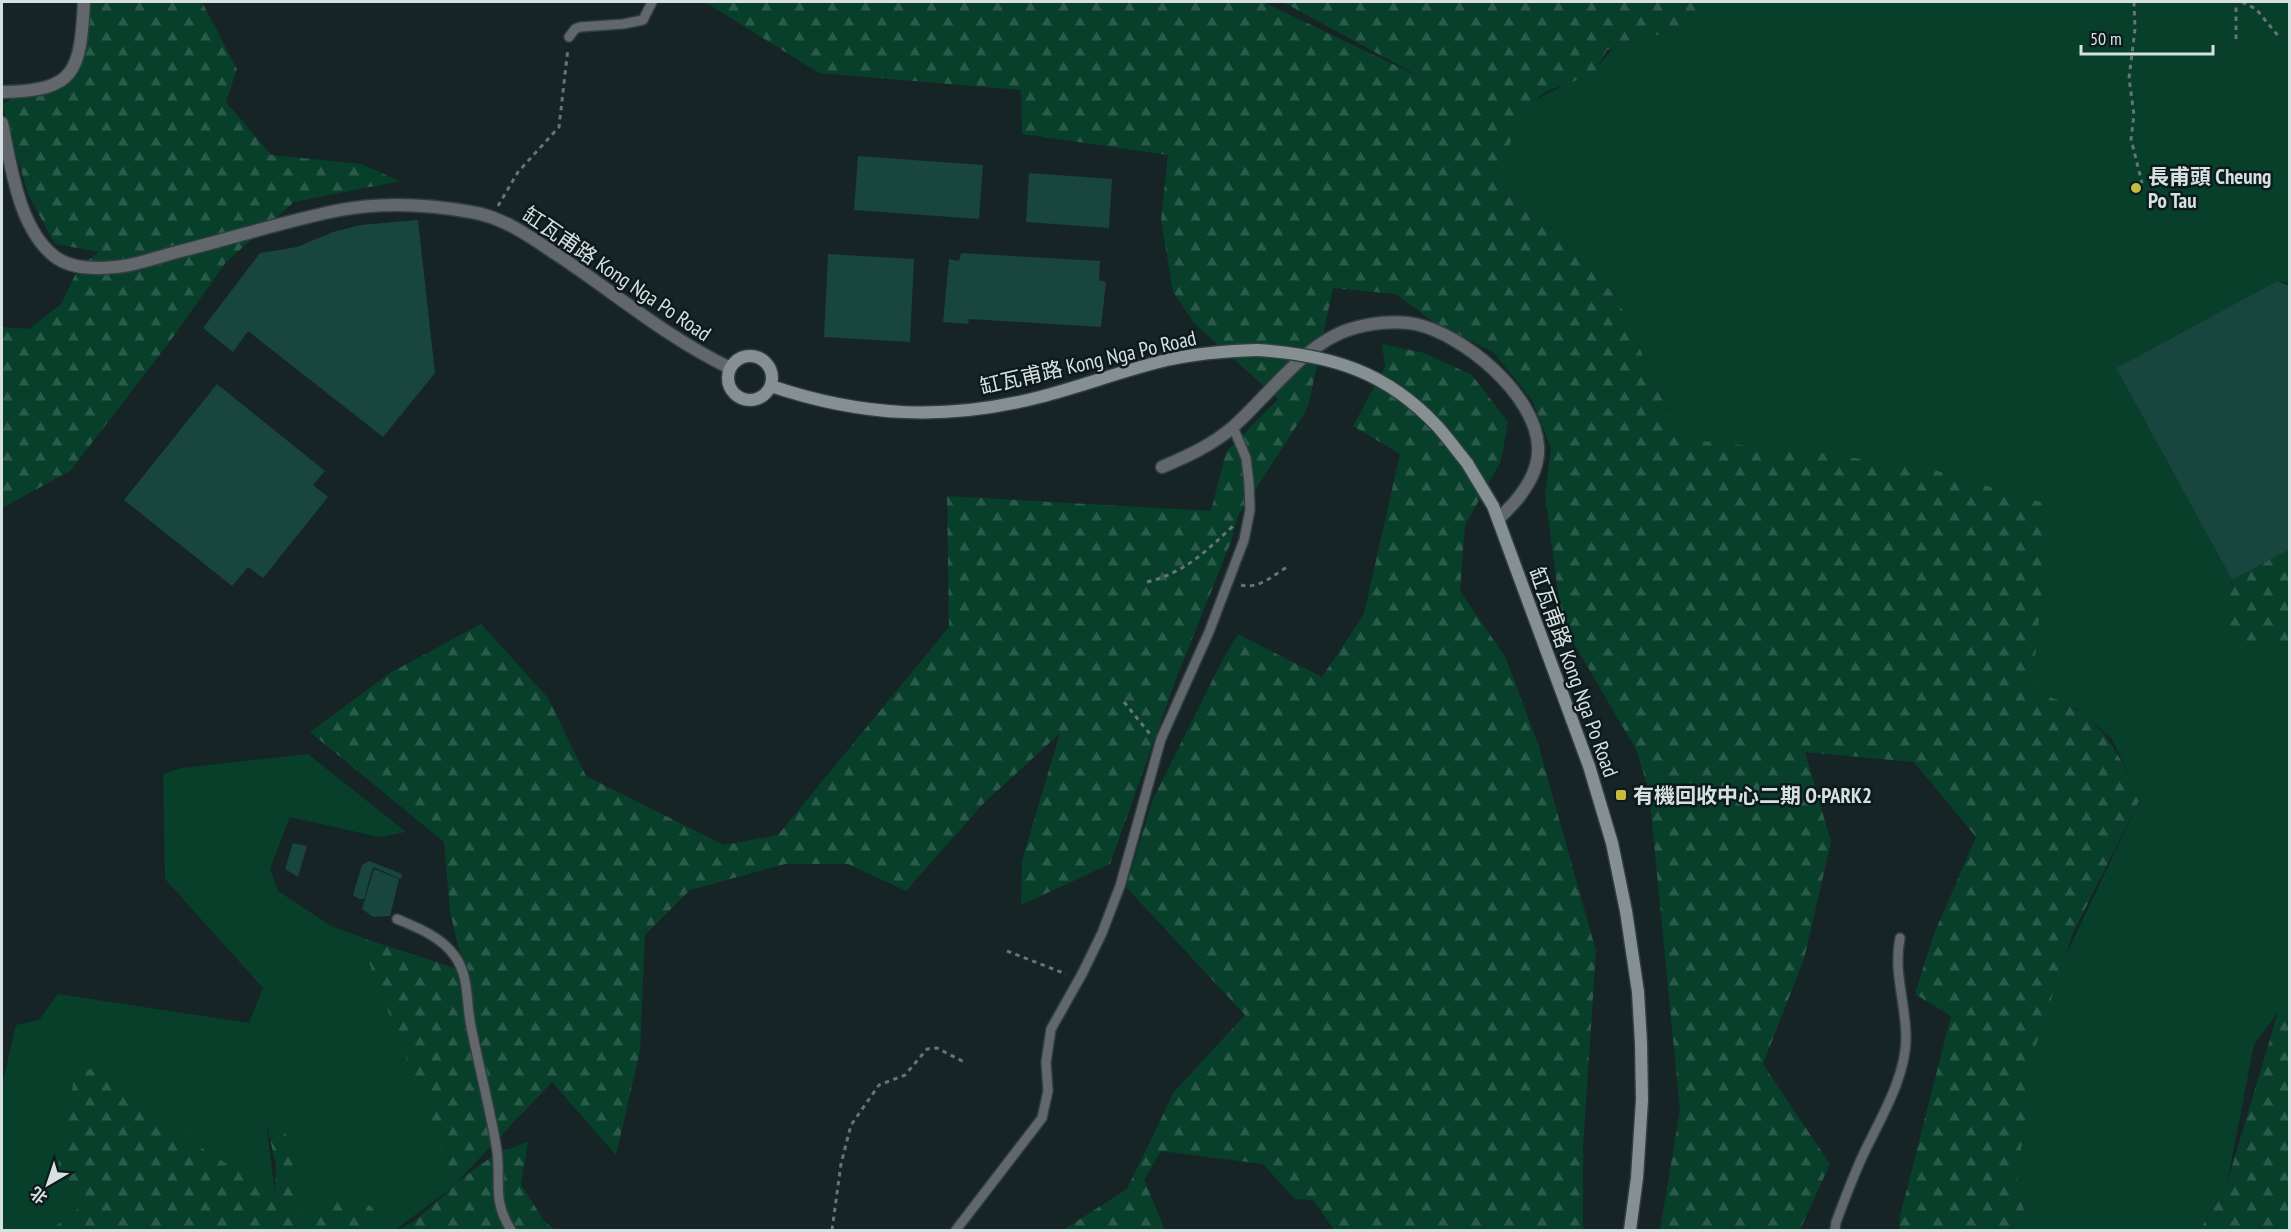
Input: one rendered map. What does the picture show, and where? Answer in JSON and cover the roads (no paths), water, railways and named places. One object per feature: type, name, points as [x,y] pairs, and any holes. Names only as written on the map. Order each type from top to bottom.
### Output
[{"type":"street","points":[[2,92],[27,92],[59,83],[73,68],[79,51],[84,2]]},
{"type":"street","name":"缸瓦甫路 Kong Nga Po Road","points":[[2,123],[18,194],[26,214],[39,238],[55,257],[79,267],[117,267],[336,211],[401,205],[472,212],[525,233],[589,276],[672,337],[730,368]]},
{"type":"street","points":[[1162,467],[1208,446],[1233,427],[1318,346],[1338,333],[1385,323],[1414,324],[1451,338],[1481,357],[1506,382],[1521,402],[1536,430],[1539,448],[1533,474],[1522,495],[1498,519]]},
{"type":"street","name":"缸瓦甫路 Kong Nga Po Road","points":[[771,386],[816,401],[867,410],[952,411],[1011,404],[1042,397],[1186,356],[1258,350],[1329,359],[1356,369],[1405,397],[1438,426],[1467,463],[1493,506],[1589,766],[1612,843],[1626,911],[1638,992],[1642,1100],[1637,1178],[1630,1230]]},
{"type":"street","points":[[743,356],[756,356],[763,359],[773,376],[771,386],[765,396],[758,399],[744,399],[732,391],[729,384],[730,368],[737,359],[743,356]]},
{"type":"lane","points":[[569,37],[575,29],[580,27],[643,20],[652,2]]},
{"type":"lane","points":[[956,1230],[1042,1118],[1048,1091],[1046,1062],[1051,1029],[1102,933],[1120,886],[1161,739],[1209,632],[1244,540],[1250,510],[1246,458],[1233,427]]},
{"type":"lane","points":[[397,919],[428,932],[439,940],[454,954],[464,971],[470,1021],[479,1055],[497,1153],[497,1189],[500,1210],[511,1230]]},
{"type":"lane","points":[[1835,1230],[1857,1168],[1893,1093],[1901,1065],[1906,1038],[1896,957],[1900,938]]},
{"type":"place","name":"長甫頭 Cheung Po Tau","points":[[2136,188]]},
{"type":"place","name":"有機回收中心二期 O·PARK2","points":[[1621,795]]}]
